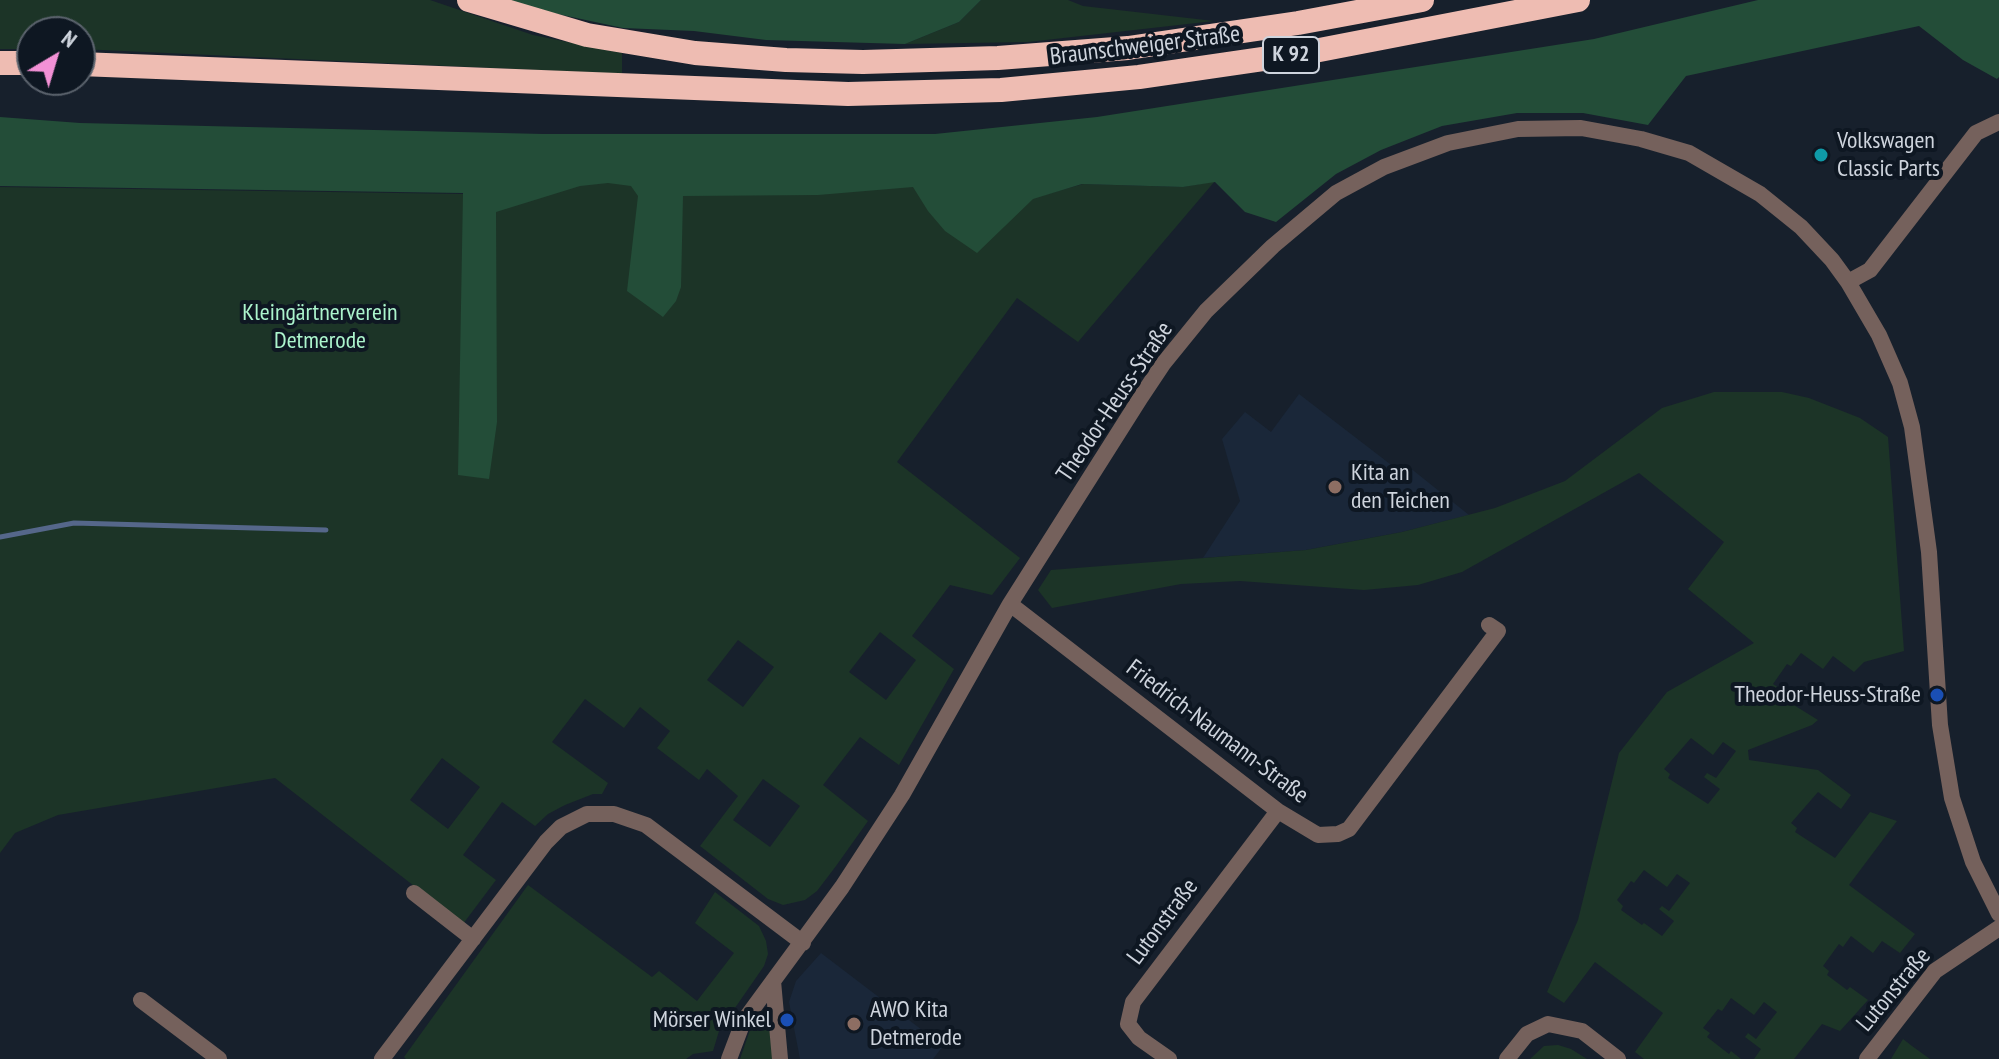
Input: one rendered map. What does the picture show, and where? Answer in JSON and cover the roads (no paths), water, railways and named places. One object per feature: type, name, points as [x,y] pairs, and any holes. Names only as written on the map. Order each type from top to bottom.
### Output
[{"type":"highway","name":"Braunschweiger Straße","points":[[469,0],[587,35],[695,53],[863,62],[998,58],[1128,48],[1298,23],[1422,0]]},
{"type":"highway","name":"Braunschweiger Straße","points":[[96,65],[819,93],[1001,90],[1139,77],[1304,53],[1578,0]]},
{"type":"street","points":[[1848,282],[1870,270],[1976,133],[1999,122]]},
{"type":"street","name":"Theodor-Heuss-Straße","points":[[729,1059],[743,1022],[803,943],[902,795],[1010,604],[1141,397],[1206,311],[1273,246],[1336,193],[1384,167],[1448,143],[1518,129],[1581,128],[1641,139],[1689,153],[1760,194],[1801,227],[1848,282],[1879,335],[1900,383],[1912,427],[1929,552],[1940,725],[1952,798],[1973,862],[1999,914]]},
{"type":"street","name":"Friedrich-Naumann-Straße","points":[[1010,604],[1278,811],[1318,835],[1338,834],[1349,829],[1498,631],[1489,625]]},
{"type":"street","name":"Lutonstraße","points":[[1169,1059],[1139,1038],[1128,1024],[1133,1002],[1278,811]]},
{"type":"street","points":[[382,1059],[535,855],[561,827],[587,814],[629,817],[646,825],[803,943]]},
{"type":"street","points":[[414,893],[473,939]]},
{"type":"street","name":"Lutonstraße","points":[[1867,1059],[1935,971],[1999,928]]},
{"type":"street","points":[[773,981],[780,1059]]},
{"type":"street","points":[[141,1000],[219,1059]]},
{"type":"street","points":[[1507,1059],[1527,1034],[1548,1024],[1582,1031],[1618,1059]]},
{"type":"waterway","points":[[0,537],[74,523],[326,530]]},
{"type":"place","name":"Volkswagen Classic Parts","points":[[1821,155]]},
{"type":"place","name":"Kita an den Teichen","points":[[1335,487]]},
{"type":"place","name":"Theodor-Heuss-Straße","points":[[1937,695]]},
{"type":"place","name":"Mörser Winkel","points":[[787,1020]]},
{"type":"place","name":"AWO Kita Detmerode","points":[[854,1024]]},
{"type":"park label","name":"Kleingärtnerverein Detmerode","points":[[320,327]]}]
